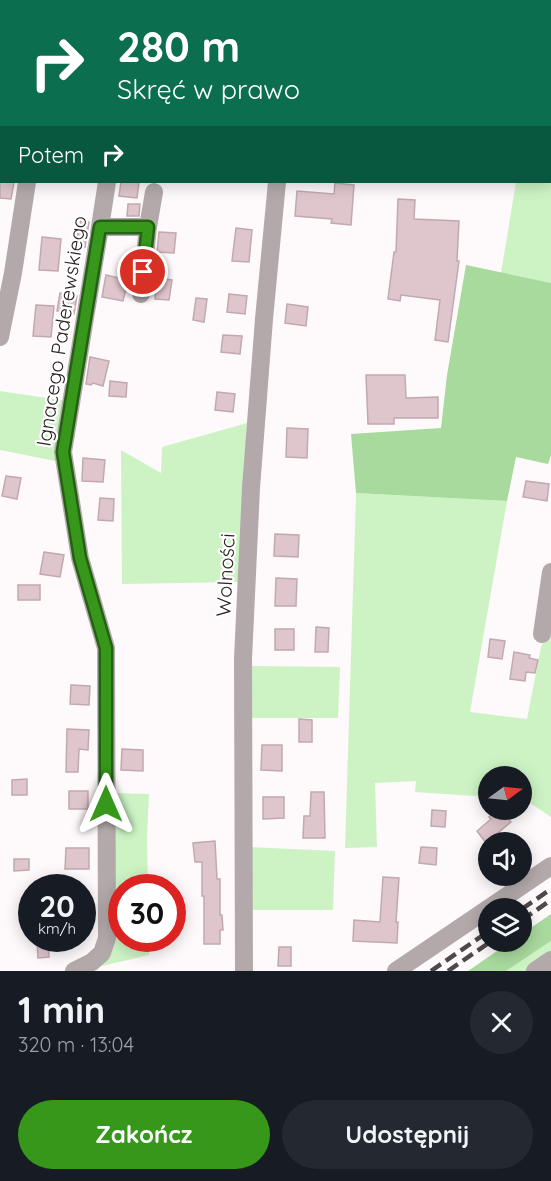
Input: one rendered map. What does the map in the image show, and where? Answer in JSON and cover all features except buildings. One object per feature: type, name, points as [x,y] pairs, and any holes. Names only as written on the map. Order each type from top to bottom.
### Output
[{"type":"street","points":[[0,337],[13,273],[27,183]]},
{"type":"street","name":"Ignacego Paderewskiego","points":[[74,971],[92,962],[102,953],[107,938],[106,648],[80,558],[63,452],[107,183]]},
{"type":"street","name":"Wolności","points":[[244,971],[243,648],[251,488],[277,183]]},
{"type":"street","points":[[141,294],[154,192]]},
{"type":"street","points":[[100,227],[148,227]]},
{"type":"street","points":[[542,634],[551,572]]},
{"type":"street","points":[[396,971],[551,866]]},
{"type":"street","points":[[535,971],[551,960]]},
{"type":"green space","points":[[516,183],[551,183],[551,283],[501,273]]},
{"type":"green space","points":[[466,265],[551,283],[551,455],[548,464],[516,457],[507,501],[356,493],[351,434],[441,428],[447,375]]},
{"type":"green space","points":[[0,391],[67,401],[55,461],[0,450]]},
{"type":"green space","points":[[247,423],[239,582],[122,584],[121,450],[161,473],[162,447]]},
{"type":"green space","points":[[356,493],[507,501],[470,712],[527,719],[541,647],[546,636],[551,636],[551,817],[532,804],[532,766],[478,766],[478,796],[415,792],[416,781],[375,783],[377,847],[345,848]]},
{"type":"green space","points":[[250,666],[340,667],[338,718],[249,718]]},
{"type":"green space","points":[[113,793],[149,794],[148,874],[113,874]]},
{"type":"green space","points":[[249,847],[335,851],[333,910],[248,910]]},
{"type":"green space","points":[[551,914],[551,941],[506,971],[468,971],[496,952],[532,952],[532,927]]},
{"type":"green space","points":[[551,941],[551,971],[506,971]]},
{"type":"green space","points":[[109,952],[149,952],[149,955],[102,966]]},
{"type":"railway","points":[[532,902],[551,889]]},
{"type":"railway","points":[[532,913],[551,900]]},
{"type":"railway","points":[[431,971],[478,939]]},
{"type":"railway","points":[[448,971],[478,950]]},
{"type":"route","points":[[106,804],[106,648],[80,558],[63,452],[100,227],[148,227],[143,272]]}]
